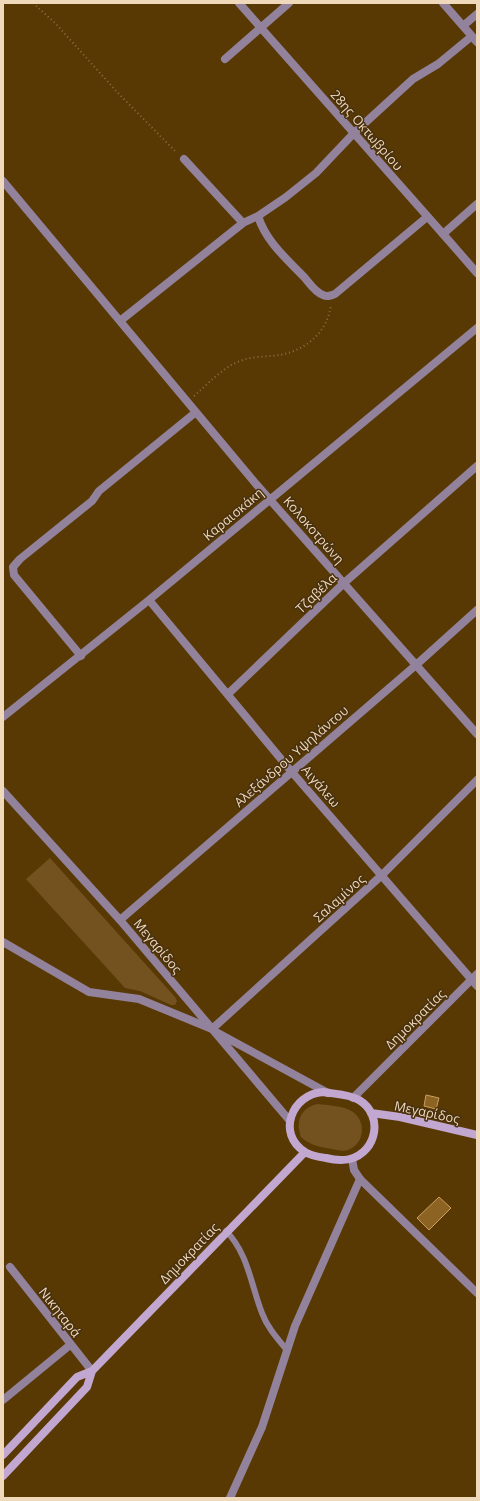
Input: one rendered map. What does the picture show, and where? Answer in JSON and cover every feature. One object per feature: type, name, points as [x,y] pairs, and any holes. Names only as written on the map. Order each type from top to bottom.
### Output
[{"type":"main road","points":[[328,1093],[353,1098],[363,1103],[371,1113],[374,1126],[371,1142],[365,1151],[352,1159],[336,1160],[305,1152],[296,1144],[292,1137],[290,1121],[294,1109],[301,1100],[312,1094],[328,1093]]},
{"type":"main road","name":"Μεγαρίδος","points":[[371,1113],[400,1117],[477,1135]]},
{"type":"main road","name":"Δημοκρατίας","points":[[3,1455],[77,1377],[92,1371],[226,1231],[305,1152]]},
{"type":"main road","name":"Δημοκρατίας","points":[[3,1476],[87,1387],[92,1371]]},
{"type":"street","name":"28ης Οκτωβρίου","points":[[239,3],[477,273]]},
{"type":"street","points":[[225,59],[289,3]]},
{"type":"street","points":[[120,321],[243,223],[258,216],[286,197],[316,173],[354,134],[413,79],[474,39],[444,3]]},
{"type":"street","points":[[463,26],[477,14]]},
{"type":"street","points":[[184,160],[243,223]]},
{"type":"street","name":"Κολοκοτρώνη","points":[[3,181],[270,499],[477,734]]},
{"type":"street","points":[[443,234],[477,204]]},
{"type":"street","points":[[258,216],[261,226],[272,243],[316,291],[324,296],[334,294],[427,216]]},
{"type":"street","name":"Καραισκάκη","points":[[3,718],[81,656],[477,328]]},
{"type":"street","points":[[81,656],[14,574],[13,567],[20,559],[92,500],[99,491],[196,412]]},
{"type":"street","name":"Τζαβέλα","points":[[228,694],[344,583],[475,471]]},
{"type":"street","name":"Αιγάλεω","points":[[149,600],[291,771],[475,980]]},
{"type":"street","name":"Αλεξάνδρου Υψηλάντου","points":[[120,920],[291,771],[416,665],[477,610]]},
{"type":"street","name":"Σαλαμίνος","points":[[212,1029],[382,875],[477,780]]},
{"type":"street","name":"Μεγαρίδος","points":[[3,791],[120,920],[290,1121]]},
{"type":"street","points":[[3,942],[89,992],[139,999],[212,1029],[328,1093]]},
{"type":"street","name":"Δημοκρατίας","points":[[353,1098],[475,980]]},
{"type":"street","points":[[352,1159],[354,1170],[360,1179],[477,1293]]},
{"type":"street","points":[[230,1498],[262,1427],[286,1349],[360,1179]]},
{"type":"street","name":"Νικηταρά","points":[[10,1267],[92,1371]]},
{"type":"street","points":[[3,1400],[70,1345]]},
{"type":"lane","points":[[226,1231],[240,1248],[262,1314],[269,1328],[286,1349]]},
{"type":"path","points":[[33,3],[56,24],[118,93],[184,160]]},
{"type":"path","points":[[188,402],[225,368],[242,360],[281,355],[303,348],[315,338],[326,324],[334,294]]},
{"type":"shaded area","points":[[50,858],[175,997],[177,1001],[175,1005],[171,1005],[140,991],[125,988],[26,879]]},
{"type":"shaded area","points":[[317,1104],[345,1108],[353,1112],[360,1121],[362,1127],[362,1133],[358,1143],[348,1150],[343,1151],[313,1144],[301,1137],[299,1131],[299,1121],[301,1116],[303,1112],[311,1106]]},
{"type":"building","points":[[426,1095],[439,1098],[436,1109],[424,1106]]},
{"type":"building","points":[[439,1197],[451,1208],[429,1230],[417,1218]]}]
